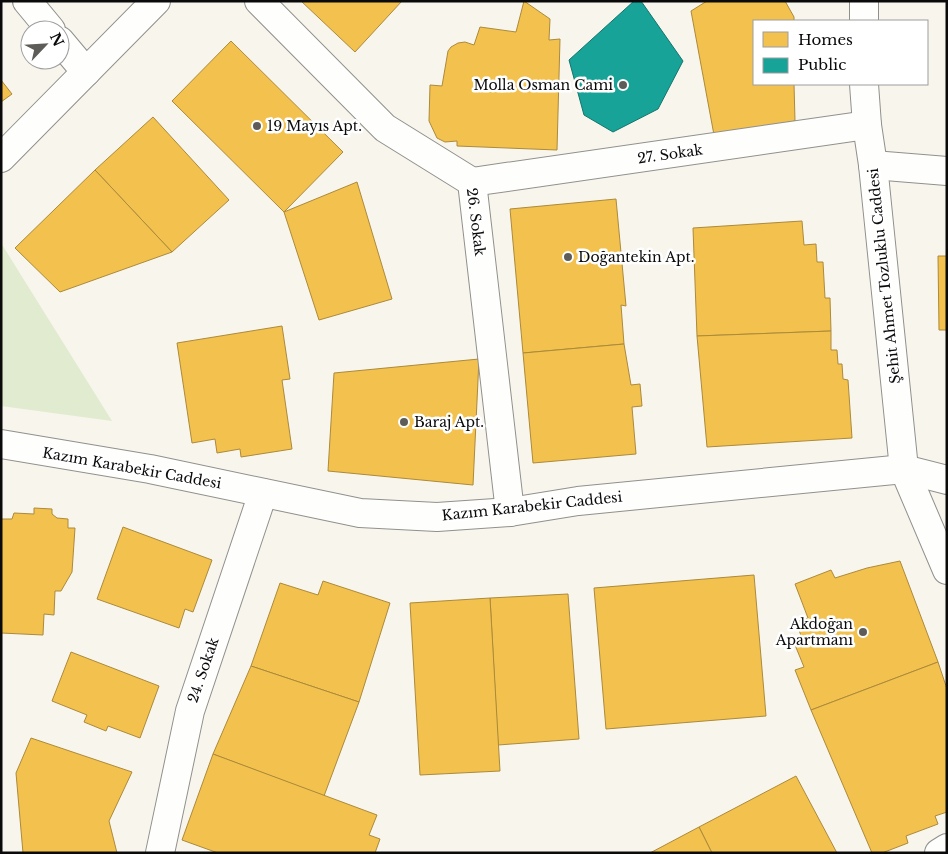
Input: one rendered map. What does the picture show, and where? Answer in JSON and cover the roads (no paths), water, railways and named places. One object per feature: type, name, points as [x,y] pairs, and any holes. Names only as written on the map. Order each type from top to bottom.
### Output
[{"type":"street","points":[[27,1],[43,20]]},
{"type":"street","points":[[1,158],[156,1]]},
{"type":"street","name":"26. Sokak","points":[[259,1],[385,128],[472,182],[510,512]]},
{"type":"street","points":[[864,1],[864,20]]},
{"type":"street","points":[[70,53],[86,72]]},
{"type":"street","name":"Şehit Ahmet Tozluklu Caddesi","points":[[864,85],[904,469],[947,570]]},
{"type":"street","name":"27. Sokak","points":[[472,182],[867,125]]},
{"type":"street","points":[[873,165],[947,171]]},
{"type":"street","name":"Kazım Karabekir Caddesi","points":[[1,444],[150,469],[360,513],[437,517],[510,512],[578,500],[904,469],[947,480]]},
{"type":"street","name":"24. Sokak","points":[[160,853],[190,711],[263,493]]},
{"type":"street","points":[[939,853],[947,848]]},
{"type":"place","name":"Molla Osman Cami","points":[[623,85]]},
{"type":"place","name":"19 Mayıs Apt.","points":[[257,126]]},
{"type":"place","name":"Doğantekin Apt.","points":[[568,257]]},
{"type":"place","name":"Baraj Apt.","points":[[404,422]]},
{"type":"place","name":"Akdoğan Apartmanı","points":[[863,632]]}]
